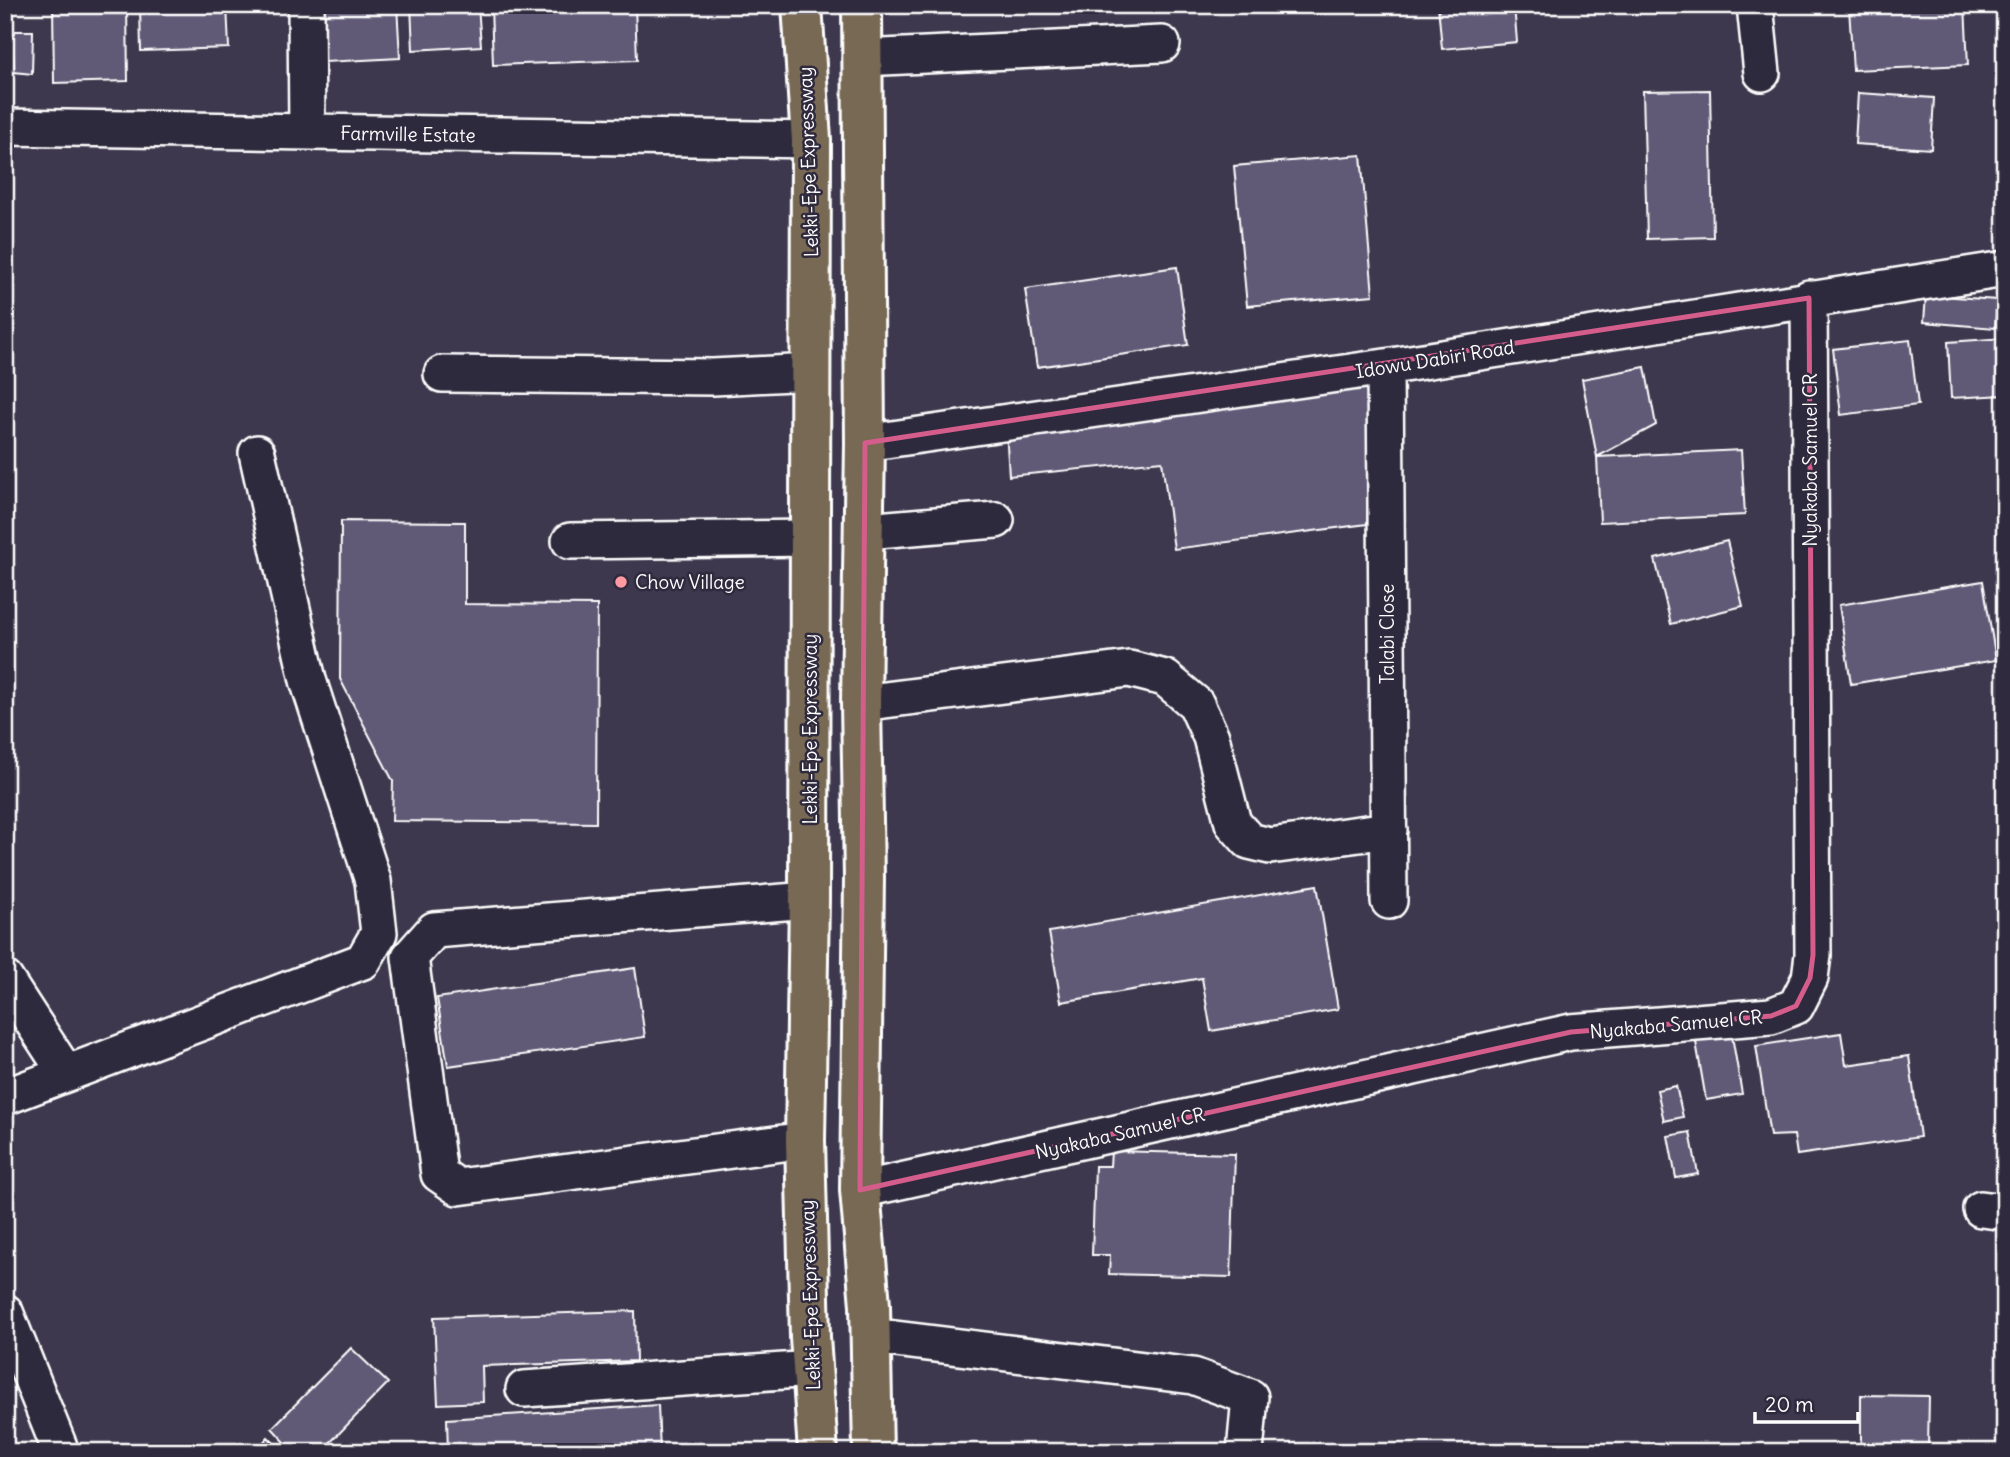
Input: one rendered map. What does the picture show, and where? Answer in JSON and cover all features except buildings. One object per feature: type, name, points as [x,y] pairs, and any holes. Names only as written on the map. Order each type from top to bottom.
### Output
[{"type":"highway","name":"Lekki-Epe Expressway","points":[[802,5],[811,140],[809,900],[805,1140],[818,1452]]},
{"type":"highway","points":[[862,5],[865,531],[861,703],[864,879],[860,1191],[871,1336],[873,1452]]},
{"type":"street","points":[[306,5],[307,132]]},
{"type":"street","points":[[1755,5],[1762,73]]},
{"type":"street","points":[[862,58],[1161,44]]},
{"type":"street","name":"Farmville Estate","points":[[5,127],[811,140]]},
{"type":"street","name":"Idowu Dabiri Road","points":[[865,443],[1385,367],[2005,268]]},
{"type":"street","name":"Nyakaba Samuel CR","points":[[860,1191],[1571,1032],[1771,1016],[1796,1006],[1810,978],[1812,955],[1809,299]]},
{"type":"street","name":"Talabi Close","points":[[1385,367],[1389,901]]},
{"type":"street","points":[[442,374],[713,377],[811,372]]},
{"type":"street","points":[[5,1097],[363,961],[379,933],[373,881],[308,680],[257,453]]},
{"type":"street","points":[[865,531],[996,520]]},
{"type":"street","points":[[570,541],[810,538]]},
{"type":"street","points":[[861,703],[1129,669],[1166,678],[1196,704],[1211,737],[1233,822],[1250,841],[1270,846],[1388,830]]},
{"type":"street","points":[[805,1140],[458,1187],[439,1174],[410,957],[434,930],[809,900]]},
{"type":"street","points":[[5,979],[66,1073]]},
{"type":"street","points":[[5,1312],[61,1452]]},
{"type":"street","points":[[871,1336],[1193,1376],[1250,1397],[1245,1452]]},
{"type":"street","points":[[524,1389],[813,1369]]},
{"type":"highlighted area","points":[[1809,298],[1813,955],[1810,978],[1796,1006],[1771,1016],[1571,1032],[860,1190],[865,443]]},
{"type":"place","name":"Chow Village","points":[[621,582]]}]
